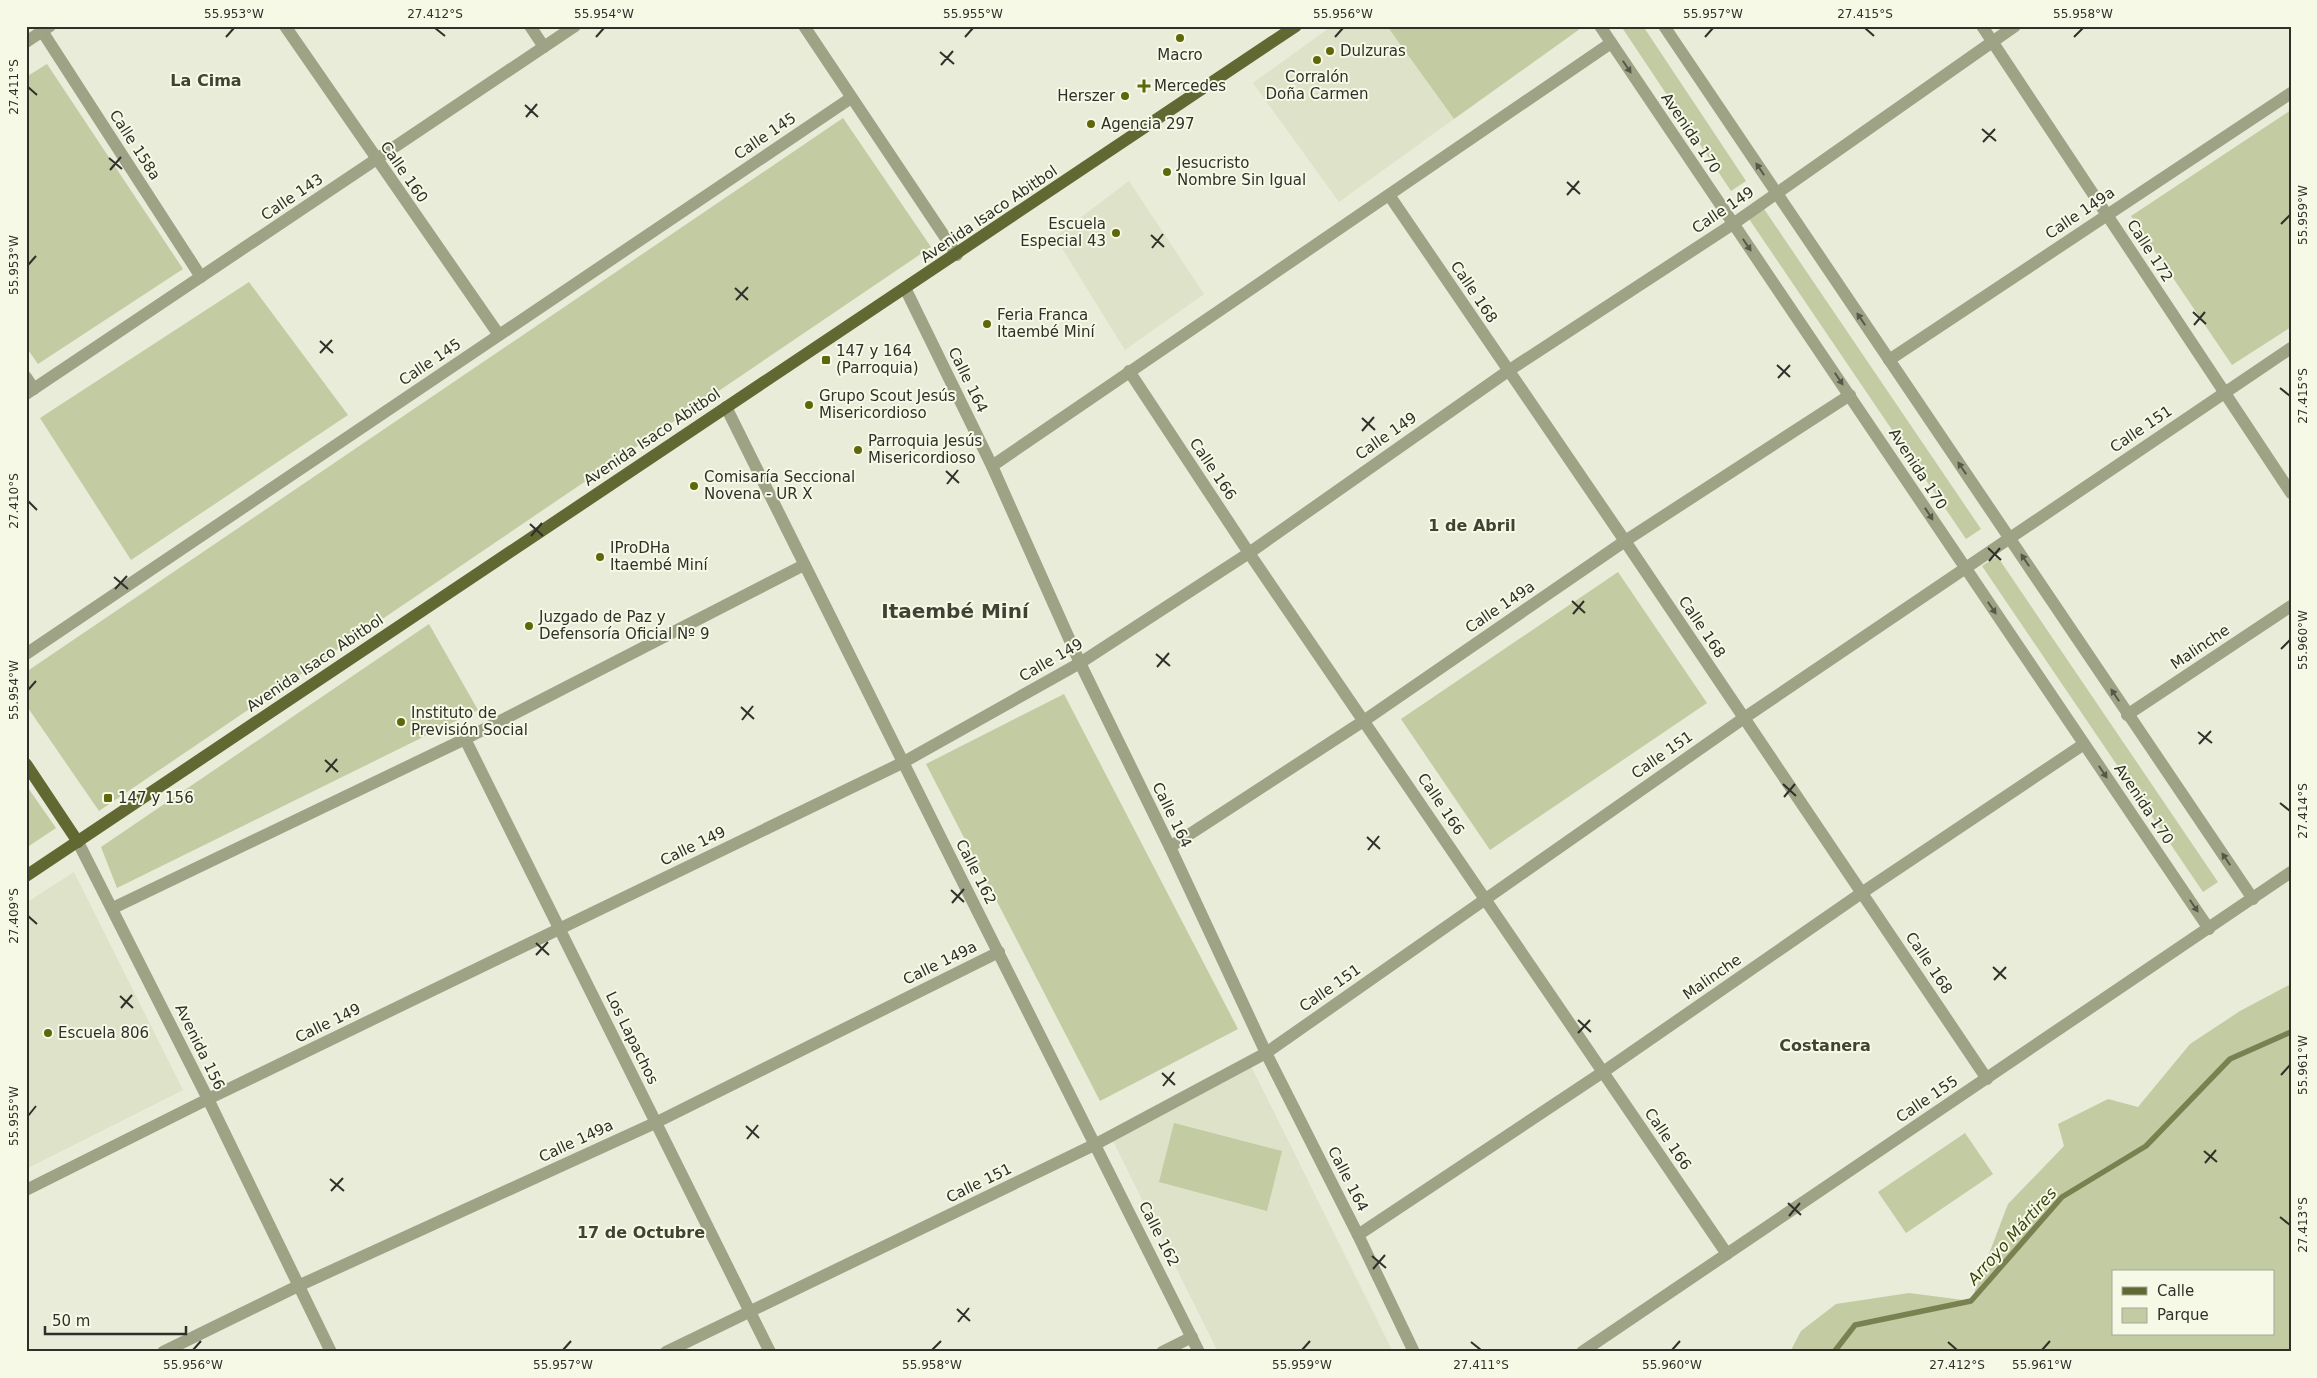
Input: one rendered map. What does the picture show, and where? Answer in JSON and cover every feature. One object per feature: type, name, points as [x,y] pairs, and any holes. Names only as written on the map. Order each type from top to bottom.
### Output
[{"type":"main road","name":"Avenida Isaco Abitbol","points":[[26,876],[726,407],[906,290],[1296,26]]},
{"type":"main road","name":"Avenida 156","points":[[26,764],[78,842]]},
{"type":"street","name":"Calle 160","points":[[285,26],[499,335]]},
{"type":"street","points":[[530,26],[544,47]]},
{"type":"street","name":"Calle 143","points":[[30,392],[575,26]]},
{"type":"street","points":[[804,26],[957,254]]},
{"type":"street","name":"Avenida 170","points":[[1600,26],[1964,568],[2209,928]]},
{"type":"street","points":[[1664,26],[2127,715],[2253,899]]},
{"type":"street","name":"Calle 172","points":[[1982,26],[2107,214],[2223,394],[2291,494]]},
{"type":"street","name":"Calle 149","points":[[26,1190],[208,1099],[902,763],[1080,663],[1249,552],[1508,371],[1733,224],[2015,26]]},
{"type":"street","points":[[26,42],[46,29]]},
{"type":"street","name":"Calle 158a","points":[[46,29],[201,277]]},
{"type":"street","points":[[992,466],[1611,42]]},
{"type":"street","name":"Calle 149a","points":[[1889,360],[2291,93]]},
{"type":"street","name":"Calle 145","points":[[26,654],[851,98]]},
{"type":"street","name":"Calle 168","points":[[1389,195],[1863,892],[1987,1078]]},
{"type":"street","name":"Calle 164","points":[[906,290],[992,466],[1080,663],[1170,847],[1266,1053],[1358,1235],[1414,1352]]},
{"type":"street","name":"Calle 151","points":[[2009,537],[2291,348]]},
{"type":"street","name":"Calle 166","points":[[1129,371],[1249,552],[1727,1254]]},
{"type":"street","points":[[26,377],[30,392]]},
{"type":"street","name":"Calle 149a","points":[[1170,847],[1365,720],[1625,541],[1850,396]]},
{"type":"street","name":"Calle 162","points":[[726,407],[902,763],[1096,1144],[1199,1352]]},
{"type":"street","points":[[1964,568],[2009,537]]},
{"type":"street","points":[[113,908],[465,739],[804,565]]},
{"type":"street","name":"Calle 151","points":[[666,1352],[1096,1144],[1266,1053],[1744,718],[1964,568]]},
{"type":"street","name":"Malinche","points":[[2127,715],[2291,606]]},
{"type":"street","name":"Los Lapachos","points":[[465,739],[561,928],[655,1123],[770,1352]]},
{"type":"street","name":"Malinche","points":[[1358,1235],[1603,1072],[1863,892],[2084,744]]},
{"type":"street","name":"Avenida 156","points":[[78,842],[208,1099],[331,1352]]},
{"type":"street","name":"Calle 155","points":[[1582,1352],[2291,872]]},
{"type":"street","name":"Calle 149a","points":[[163,1352],[298,1286],[655,1123],[999,952]]},
{"type":"street","points":[[1162,1352],[1192,1338]]},
{"type":"shaded area","points":[[1332,26],[1387,26],[1454,119],[1339,202],[1253,83]]},
{"type":"shaded area","points":[[1129,181],[1204,294],[1125,350],[1055,237]]},
{"type":"shaded area","points":[[74,872],[183,1090],[26,1169],[26,903]]},
{"type":"shaded area","points":[[1250,1064],[1393,1352],[1218,1352],[1109,1133]]},
{"type":"green space","points":[[1387,26],[1584,26],[1454,119]]},
{"type":"green space","points":[[1621,26],[1643,26],[1746,181],[1731,191]]},
{"type":"green space","points":[[47,64],[183,269],[38,364],[26,347],[26,77]]},
{"type":"green space","points":[[2291,110],[2291,327],[2232,365],[2131,216]]},
{"type":"green space","points":[[843,118],[931,247],[99,811],[26,705],[26,672]]},
{"type":"green space","points":[[1760,203],[1981,529],[1966,539],[1745,213]]},
{"type":"green space","points":[[249,282],[348,415],[131,560],[40,418]]},
{"type":"green space","points":[[1997,556],[2218,882],[2203,892],[1982,566]]},
{"type":"green space","points":[[1618,572],[1707,703],[1490,850],[1401,719]]},
{"type":"green space","points":[[429,624],[478,710],[117,888],[101,847]]},
{"type":"green space","points":[[1064,694],[1238,1029],[1100,1101],[926,764]]},
{"type":"green space","points":[[26,785],[56,828],[26,848]]},
{"type":"green space","points":[[2291,984],[2291,1352],[1790,1352],[1801,1331],[1836,1304],[1909,1293],[1971,1301],[2008,1204],[2064,1146],[2058,1124],[2108,1099],[2138,1107],[2190,1044],[2240,1011]]},
{"type":"green space","points":[[1174,1123],[1282,1151],[1267,1211],[1159,1182]]},
{"type":"green space","points":[[1965,1133],[1993,1174],[1906,1233],[1878,1192]]},
{"type":"waterway","name":"Arroyo Mártires","points":[[1834,1352],[1855,1325],[1971,1301],[2062,1197],[2146,1146],[2230,1059],[2291,1032]]},
{"type":"place","name":"Macro","points":[[1180,38]]},
{"type":"place","name":"Dulzuras","points":[[1330,51]]},
{"type":"place","name":"Corralón Doña Carmen","points":[[1317,60]]},
{"type":"place","name":"Mercedes","points":[[1144,86]]},
{"type":"place","name":"Herszer","points":[[1125,96]]},
{"type":"place","name":"Agencia 297","points":[[1091,124]]},
{"type":"place","name":"Jesucristo Nombre Sin Igual","points":[[1167,172]]},
{"type":"place","name":"Escuela Especial 43","points":[[1116,233]]},
{"type":"place","name":"Feria Franca Itaembé Miní","points":[[987,324]]},
{"type":"place","name":"147 y 164 (Parroquia)","points":[[826,360]]},
{"type":"place","name":"Grupo Scout Jesús Misericordioso","points":[[809,405]]},
{"type":"place","name":"Parroquia Jesús Misericordioso","points":[[858,450]]},
{"type":"place","name":"Comisaría Seccional Novena - UR X","points":[[694,486]]},
{"type":"place","name":"IProDHa Itaembé Miní","points":[[600,557]]},
{"type":"place","name":"Juzgado de Paz y Defensoría Oficial Nº 9","points":[[529,626]]},
{"type":"place","name":"Instituto de Previsión Social","points":[[401,722]]},
{"type":"place","name":"147 y 156","points":[[108,798]]},
{"type":"place","name":"Escuela 806","points":[[48,1033]]},
{"type":"district","name":"La Cima","points":[[206,80]]},
{"type":"district","name":"1 de Abril","points":[[1472,525]]},
{"type":"district","name":"Itaembé Miní","points":[[955,611]]},
{"type":"district","name":"Costanera","points":[[1825,1045]]},
{"type":"district","name":"17 de Octubre","points":[[641,1232]]}]
